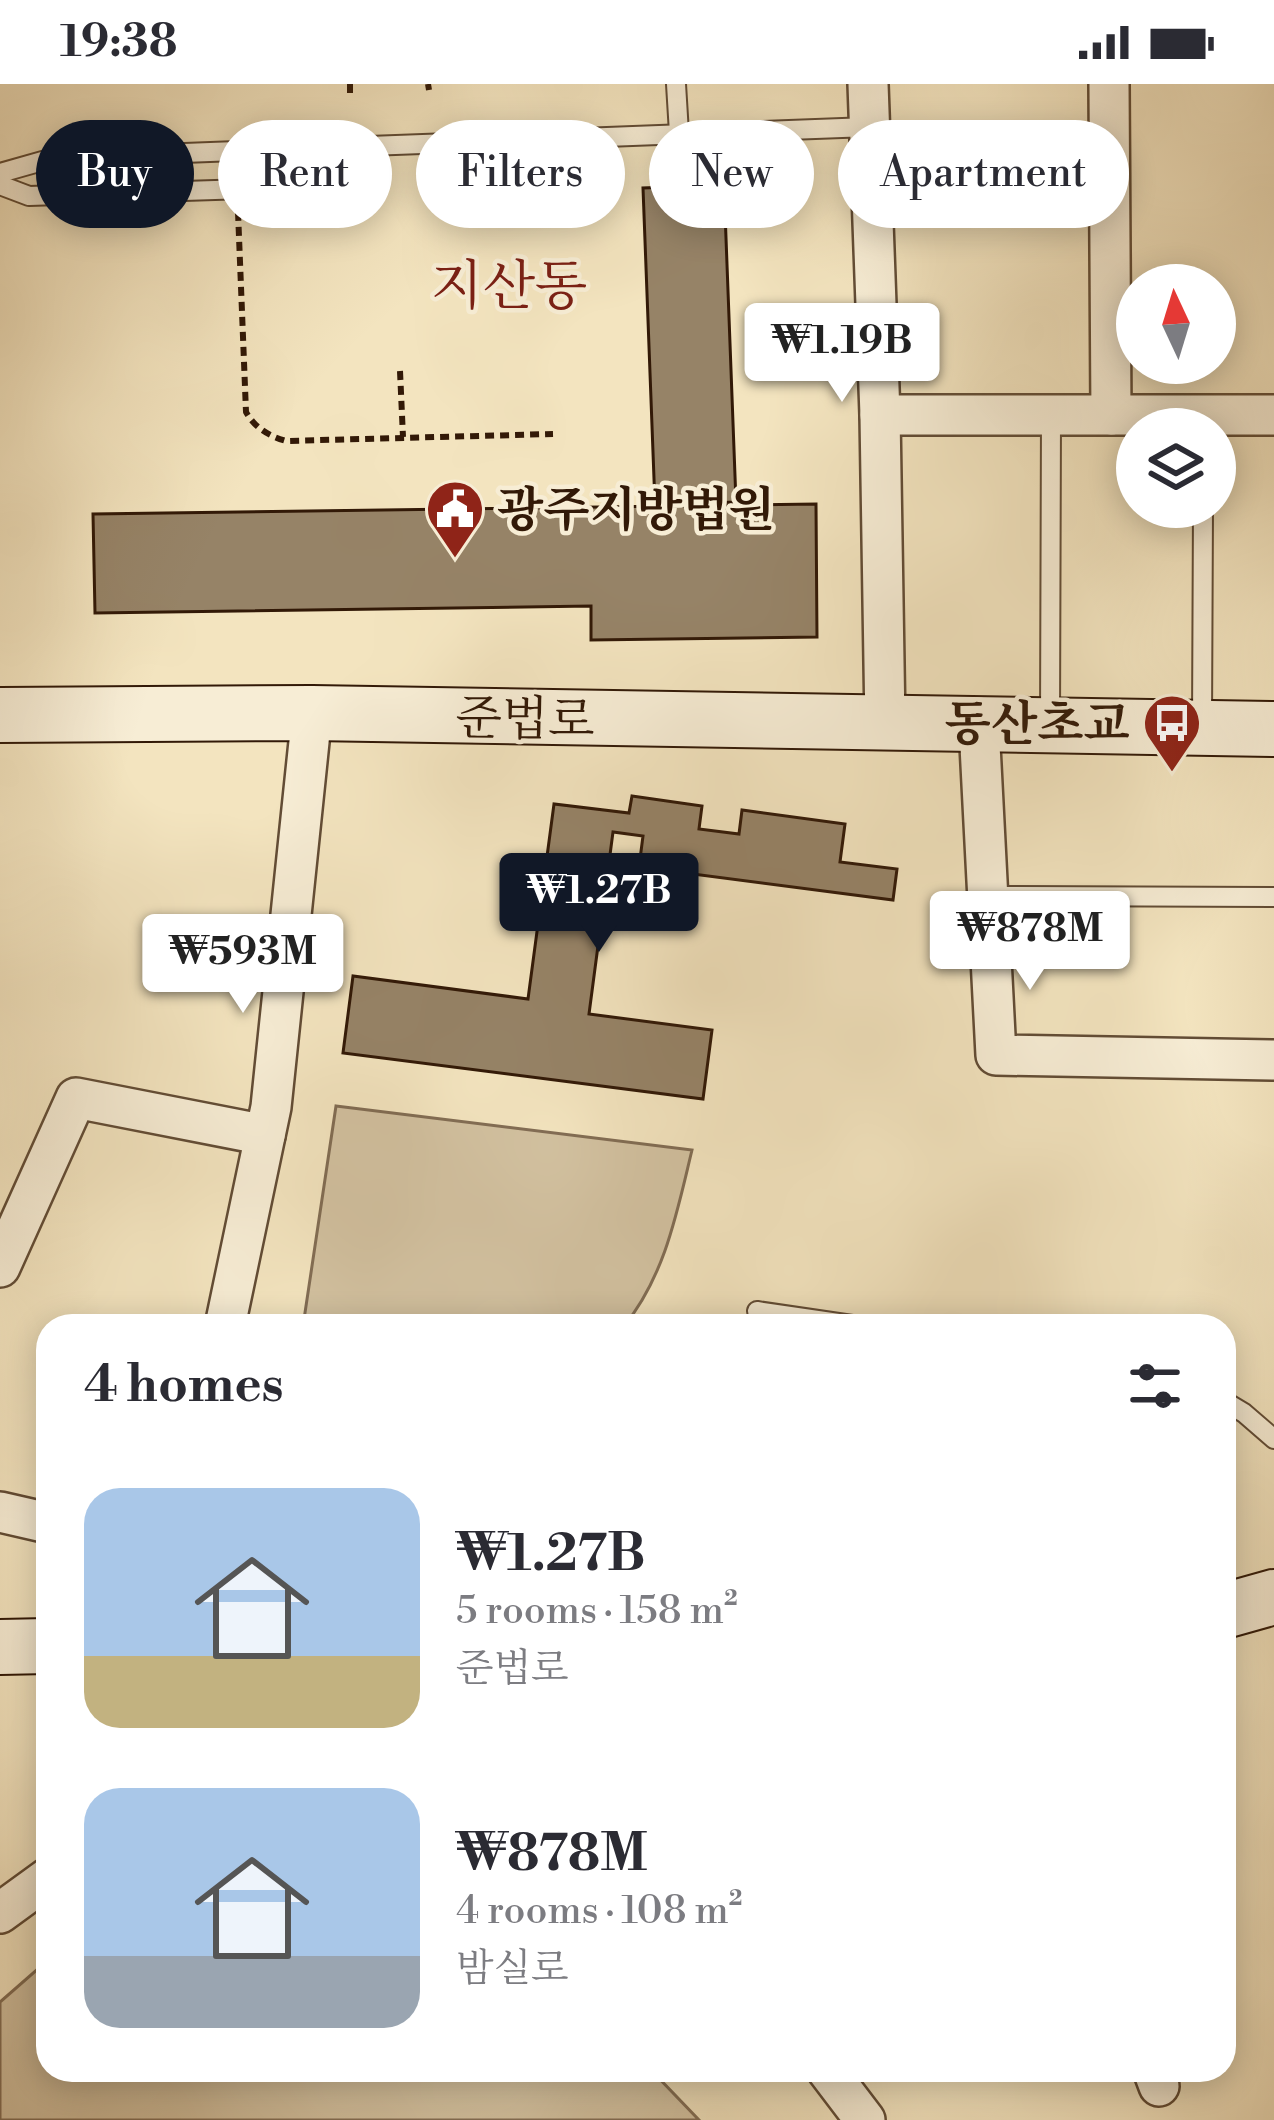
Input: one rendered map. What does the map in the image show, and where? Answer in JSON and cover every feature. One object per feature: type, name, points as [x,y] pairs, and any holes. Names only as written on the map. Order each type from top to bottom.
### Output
[{"type":"street","points":[[868,84],[869,120]]},
{"type":"street","points":[[1109,84],[1111,415]]},
{"type":"street","points":[[873,228],[885,724]]},
{"type":"street","points":[[880,415],[1116,415]]},
{"type":"street","points":[[1236,419],[1274,415]]},
{"type":"street","points":[[228,1314],[271,1107],[312,713]]},
{"type":"street","name":"준법로","points":[[0,715],[312,713],[1274,729]]},
{"type":"street","points":[[979,726],[996,1055],[1274,1060]]},
{"type":"street","points":[[0,1267],[76,1099],[265,1135]]},
{"type":"street","points":[[0,1512],[36,1520]]},
{"type":"street","points":[[1236,1608],[1274,1597]]},
{"type":"street","points":[[0,1647],[36,1646]]},
{"type":"street","points":[[0,1913],[36,1887]]},
{"type":"street","points":[[836,2082],[865,2120]]},
{"type":"lane","points":[[676,84],[678,120]]},
{"type":"lane","points":[[0,173],[53,158],[649,134]]},
{"type":"lane","points":[[0,184],[29,196],[218,190]]},
{"type":"lane","points":[[1050,727],[1051,415]]},
{"type":"lane","points":[[1202,728],[1203,528]]},
{"type":"lane","points":[[988,896],[1274,897]]},
{"type":"lane","points":[[757,1311],[777,1314]]},
{"type":"lane","points":[[1236,1408],[1274,1438]]},
{"type":"path","points":[[243,228],[246,412],[270,436],[286,440],[553,434]]},
{"type":"path","points":[[400,371],[403,437]]},
{"type":"shaded area","points":[[336,1106],[692,1150],[668,1242],[633,1314],[305,1314]]},
{"type":"shaded area","points":[[36,1970],[36,2082],[663,2082],[699,2120],[0,2120],[0,2002]]},
{"type":"building","points":[[643,188],[649,188],[649,228],[726,228],[736,502],[655,505]]},
{"type":"building","name":"광주지방법원","points":[[816,504],[817,637],[591,640],[591,606],[95,613],[93,514]]},
{"type":"building","points":[[632,796],[702,806],[699,829],[739,834],[742,810],[845,824],[840,862],[897,869],[893,900],[639,867],[643,836],[613,832],[589,1014],[712,1030],[703,1099],[343,1053],[353,976],[528,999],[554,804],[629,813]]},
{"type":"place","name":"광주지방법원","points":[[455,560]]},
{"type":"place","name":"동산초교","points":[[1172,774]]},
{"type":"district","name":"지산동","points":[[509,285]]}]
